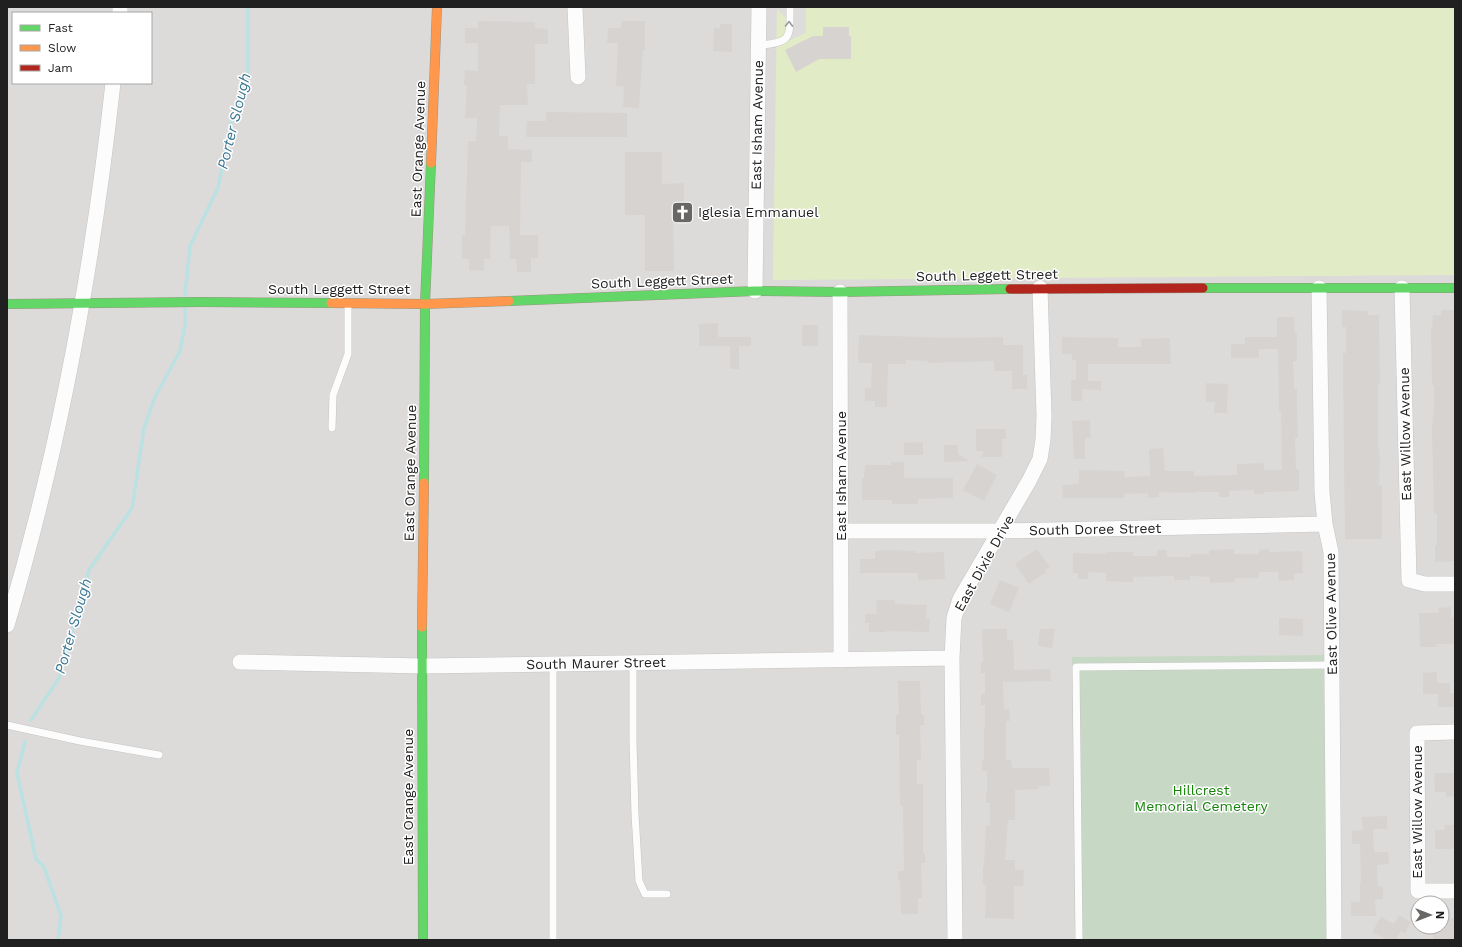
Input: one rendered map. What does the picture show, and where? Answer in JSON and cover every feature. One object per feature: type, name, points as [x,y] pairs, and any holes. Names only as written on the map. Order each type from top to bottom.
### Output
[{"type":"street","name":"East Orange Avenue","points":[[423,940],[422,666],[425,304],[437,7]]},
{"type":"street","points":[[575,7],[578,77]]},
{"type":"street","name":"East Isham Avenue","points":[[755,291],[759,7]]},
{"type":"street","points":[[7,625],[43,490],[70,371],[82,303],[113,84]]},
{"type":"street","name":"South Leggett Street","points":[[7,304],[165,302],[425,304],[755,291],[840,292],[1040,288],[1455,288]]},
{"type":"street","name":"East Dixie Drive","points":[[955,940],[952,658],[954,618],[960,600],[1032,476],[1040,459],[1043,440],[1044,416],[1040,288]]},
{"type":"street","name":"East Olive Avenue","points":[[1319,288],[1322,492],[1325,524],[1331,552],[1334,940]]},
{"type":"street","name":"East Willow Avenue","points":[[1402,288],[1409,580],[1425,584],[1455,584]]},
{"type":"street","name":"East Isham Avenue","points":[[840,292],[841,660]]},
{"type":"street","name":"South Doree Street","points":[[841,531],[1000,531],[1325,524]]},
{"type":"street","name":"South Maurer Street","points":[[240,662],[422,666],[952,658]]},
{"type":"street","name":"East Willow Avenue","points":[[1455,732],[1417,733],[1418,891],[1455,891]]},
{"type":"lane","points":[[758,45],[775,44],[782,41],[789,33],[790,7]]},
{"type":"lane","points":[[332,428],[333,395],[348,354],[348,304]]},
{"type":"lane","points":[[634,663],[633,741],[639,881],[645,894],[667,894]]},
{"type":"lane","points":[[553,664],[553,940]]},
{"type":"lane","points":[[1079,940],[1076,667],[1332,665]]},
{"type":"lane","points":[[7,725],[80,742],[159,755]]},
{"type":"shaded area","points":[[7,7],[1455,7],[1455,940],[7,940]]},
{"type":"shaded area","points":[[775,7],[806,7],[806,33],[786,42],[786,18]]},
{"type":"green space","points":[[777,7],[1455,7],[1455,275],[773,280]]},
{"type":"green space","name":"Hillcrest Memorial Cemetery","points":[[1326,655],[1330,940],[1075,940],[1072,657]]},
{"type":"building","points":[[478,21],[535,22],[535,28],[548,29],[548,44],[535,44],[535,84],[527,84],[528,105],[500,105],[499,136],[508,136],[508,149],[532,150],[532,162],[521,162],[520,235],[538,235],[538,258],[531,258],[531,272],[517,272],[516,259],[510,259],[509,226],[491,226],[490,259],[484,259],[484,271],[469,270],[469,259],[462,259],[462,235],[465,235],[468,141],[476,141],[477,118],[465,118],[467,85],[464,85],[465,70],[478,71],[478,43],[465,43],[465,28],[478,28]]},
{"type":"building","points":[[622,21],[645,21],[645,50],[643,50],[639,108],[623,107],[624,87],[616,86],[618,43],[607,43],[608,28],[621,28]]},
{"type":"building","points":[[720,24],[732,24],[732,52],[713,51],[714,28],[720,28]]},
{"type":"building","points":[[823,27],[849,27],[849,36],[851,36],[851,59],[819,59],[796,72],[785,50],[813,36],[823,36]]},
{"type":"building","points":[[546,112],[627,113],[627,137],[526,137],[527,121],[546,121]]},
{"type":"building","points":[[625,152],[662,152],[662,184],[684,183],[684,205],[673,205],[674,271],[645,271],[645,215],[625,215]]},
{"type":"building","points":[[1342,310],[1368,311],[1368,315],[1379,315],[1380,384],[1378,384],[1378,442],[1380,458],[1379,485],[1382,485],[1382,539],[1345,539],[1343,353],[1346,353],[1346,327],[1342,327]]},
{"type":"building","points":[[1441,310],[1455,310],[1455,561],[1435,562],[1435,545],[1437,545],[1437,514],[1434,514],[1432,430],[1434,415],[1434,385],[1432,385],[1431,329],[1433,315],[1441,315]]},
{"type":"building","points":[[1277,317],[1294,317],[1295,334],[1297,334],[1297,361],[1293,361],[1294,389],[1297,389],[1298,438],[1295,438],[1296,470],[1299,469],[1299,491],[1264,492],[1264,494],[1254,494],[1254,490],[1229,491],[1229,497],[1219,497],[1219,492],[1159,492],[1159,497],[1148,498],[1148,493],[1124,494],[1124,498],[1063,498],[1062,485],[1079,484],[1079,470],[1125,471],[1124,477],[1150,476],[1149,449],[1163,448],[1165,471],[1194,471],[1194,476],[1237,475],[1237,464],[1264,463],[1264,470],[1282,470],[1278,349],[1259,349],[1259,358],[1231,358],[1231,344],[1245,344],[1245,337],[1277,337]]},
{"type":"building","points":[[718,323],[718,337],[751,337],[751,346],[739,346],[739,369],[730,369],[730,346],[699,346],[699,324]]},
{"type":"building","points":[[802,325],[818,325],[818,346],[802,346]]},
{"type":"building","points":[[859,335],[953,338],[1003,337],[1003,345],[1023,345],[1023,375],[1027,375],[1027,389],[1012,389],[1012,371],[994,371],[994,361],[928,363],[928,361],[906,360],[906,364],[888,364],[887,407],[875,407],[875,401],[865,401],[865,388],[871,388],[872,363],[858,363]]},
{"type":"building","points":[[1062,337],[1118,338],[1118,347],[1141,347],[1141,339],[1170,338],[1171,364],[1088,364],[1088,381],[1101,381],[1101,390],[1082,389],[1082,401],[1071,401],[1071,380],[1076,380],[1076,360],[1072,360],[1072,354],[1062,354]]},
{"type":"building","points":[[1206,383],[1228,384],[1227,413],[1214,413],[1215,402],[1206,402]]},
{"type":"building","points":[[1090,420],[1091,438],[1085,438],[1085,459],[1074,459],[1072,421]]},
{"type":"building","points":[[976,429],[1006,429],[1006,439],[1002,439],[1002,457],[981,457],[984,451],[976,451]]},
{"type":"building","points":[[923,442],[923,455],[904,455],[904,443]]},
{"type":"building","points":[[944,445],[958,445],[958,454],[970,461],[944,462]]},
{"type":"building","points":[[891,462],[904,462],[904,478],[953,478],[953,498],[918,499],[918,504],[892,504],[892,500],[862,500],[862,478],[864,478],[865,465],[891,465]]},
{"type":"building","points":[[977,464],[997,475],[984,501],[963,490]]},
{"type":"building","points":[[1037,549],[1050,567],[1045,570],[1046,572],[1029,584],[1015,564]]},
{"type":"building","points":[[1234,549],[1234,554],[1259,554],[1259,550],[1269,549],[1269,552],[1302,551],[1303,573],[1294,574],[1294,580],[1279,581],[1278,572],[1259,572],[1259,578],[1235,578],[1235,582],[1210,583],[1210,577],[1190,576],[1190,580],[1174,580],[1174,576],[1133,577],[1133,582],[1106,581],[1106,573],[1088,572],[1088,579],[1078,579],[1078,573],[1073,573],[1073,553],[1107,554],[1107,552],[1133,552],[1133,556],[1157,556],[1157,550],[1167,550],[1167,557],[1191,557],[1191,554],[1209,554],[1209,550]]},
{"type":"building","points":[[875,551],[915,551],[915,553],[944,552],[945,579],[918,580],[918,573],[860,573],[860,559],[875,559]]},
{"type":"building","points":[[1000,580],[1019,588],[1009,612],[990,604]]},
{"type":"building","points":[[876,600],[895,600],[895,604],[927,605],[926,619],[930,619],[929,632],[869,632],[869,623],[865,623],[865,614],[877,614]]},
{"type":"building","points":[[1451,607],[1451,618],[1455,618],[1455,644],[1436,644],[1437,647],[1420,647],[1419,613],[1439,613],[1438,608]]},
{"type":"building","points":[[1279,618],[1303,619],[1303,636],[1279,635]]},
{"type":"building","points":[[982,629],[1007,629],[1007,640],[1013,640],[1014,670],[1050,669],[1051,681],[1003,682],[1004,709],[1009,709],[1010,721],[1006,721],[1006,760],[1011,760],[1012,768],[1049,768],[1050,786],[1038,786],[1038,789],[1015,790],[1015,820],[1008,820],[1005,860],[1015,860],[1015,870],[1024,870],[1023,886],[1014,886],[1014,919],[985,918],[986,885],[983,885],[983,866],[986,826],[990,826],[990,803],[986,803],[987,771],[982,771],[982,761],[984,760],[985,705],[981,705],[981,694],[985,694],[985,673],[981,673],[981,662],[983,662]]},
{"type":"building","points":[[1040,629],[1055,629],[1052,648],[1038,646]]},
{"type":"building","points":[[1437,672],[1437,683],[1450,683],[1450,693],[1455,693],[1455,707],[1438,707],[1438,694],[1423,694],[1423,673]]},
{"type":"building","points":[[898,681],[920,681],[921,715],[924,715],[924,725],[920,725],[921,760],[917,760],[917,784],[923,784],[923,853],[925,853],[925,863],[921,863],[922,898],[918,898],[918,914],[901,914],[900,880],[898,880],[898,871],[904,871],[903,806],[900,806],[899,735],[896,735],[896,715],[899,715]]},
{"type":"building","points":[[1434,773],[1455,773],[1455,796],[1446,797],[1446,792],[1435,792]]},
{"type":"building","points":[[1387,816],[1387,829],[1373,829],[1374,852],[1388,852],[1389,864],[1377,865],[1378,886],[1383,886],[1383,899],[1375,899],[1376,916],[1351,916],[1351,902],[1360,902],[1361,882],[1360,844],[1352,844],[1352,831],[1363,830],[1362,817]]},
{"type":"building","points":[[1444,825],[1455,825],[1455,849],[1435,849],[1435,830],[1445,830]]},
{"type":"building","points":[[1399,915],[1410,921],[1405,933],[1401,931],[1396,940],[1387,940],[1372,932],[1381,917],[1394,924]]},
{"type":"building","points":[[1450,918],[1455,918],[1455,940],[1433,940],[1433,935],[1450,935]]},
{"type":"waterway","name":"Porter Slough","points":[[185,295],[190,246],[218,188],[231,123],[241,106],[248,78],[248,7]]},
{"type":"waterway","name":"Porter Slough","points":[[31,720],[59,678],[89,570],[132,508],[144,428],[155,397],[180,351],[185,325],[185,309]]},
{"type":"waterway","name":"Porter Slough","points":[[25,742],[17,773],[36,859],[44,867],[61,916],[58,940]]},
{"type":"traffic: fast","points":[[424,483],[425,304],[431,163]]},
{"type":"traffic: fast","points":[[1203,288],[1455,288]]},
{"type":"traffic: fast","points":[[509,301],[755,291],[840,292],[1010,289]]},
{"type":"traffic: fast","points":[[7,304],[201,302],[331,303]]},
{"type":"traffic: fast","points":[[422,627],[423,940]]},
{"type":"traffic: slow","points":[[431,163],[437,7]]},
{"type":"traffic: slow","points":[[331,303],[425,304],[509,301]]},
{"type":"traffic: slow","points":[[422,627],[424,483]]},
{"type":"traffic: jam","points":[[1010,289],[1203,288]]},
{"type":"place","name":"Iglesia Emmanuel","points":[[682,212]]}]
